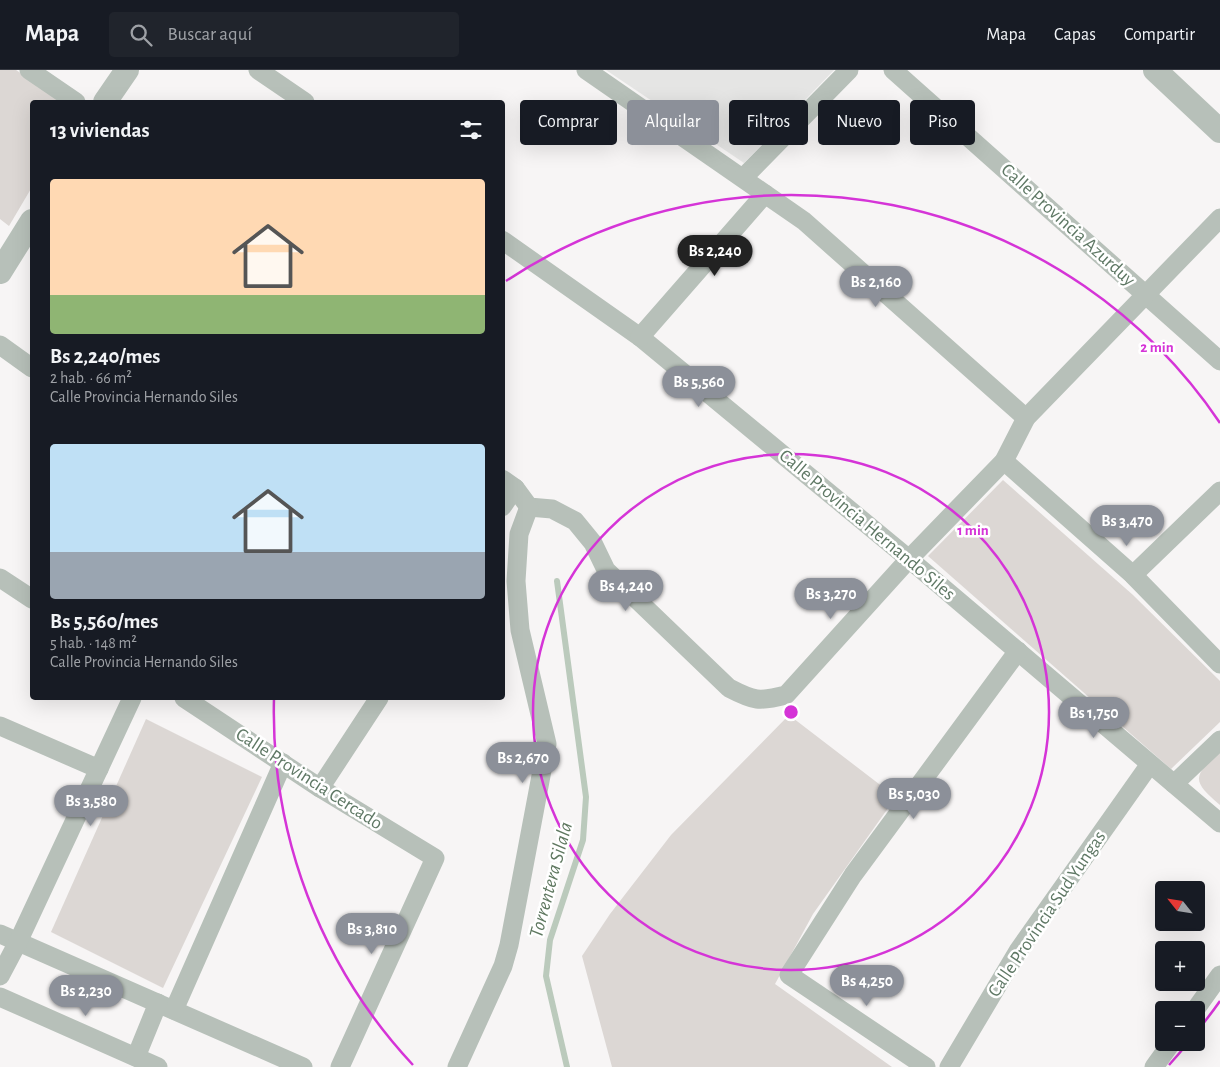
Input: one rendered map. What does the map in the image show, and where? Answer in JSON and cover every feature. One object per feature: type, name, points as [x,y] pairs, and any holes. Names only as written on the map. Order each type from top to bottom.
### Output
[{"type":"street","points":[[29,70],[73,100]]},
{"type":"street","points":[[106,100],[126,70]]},
{"type":"street","points":[[258,70],[302,100]]},
{"type":"street","points":[[586,70],[804,221],[1026,418]]},
{"type":"street","points":[[743,178],[848,70]]},
{"type":"street","name":"Calle Provincia Azurduy","points":[[893,70],[1220,361]]},
{"type":"street","points":[[1156,70],[1220,131]]},
{"type":"street","points":[[640,338],[765,194]]},
{"type":"street","points":[[509,483],[529,507],[552,509],[576,521],[593,543],[606,570],[729,688],[749,699],[765,700],[786,695],[909,559],[1004,461],[1026,418],[1220,218]]},
{"type":"street","points":[[0,272],[30,224]]},
{"type":"street","name":"Calle Provincia Hernando Siles","points":[[505,242],[640,338],[909,559],[1220,824]]},
{"type":"street","points":[[0,345],[30,367]]},
{"type":"street","points":[[1004,461],[1133,575],[1220,664]]},
{"type":"street","points":[[505,497],[509,483]]},
{"type":"street","points":[[1133,575],[1220,491]]},
{"type":"street","points":[[457,1067],[503,966],[510,945],[547,744],[520,630],[516,580],[519,534],[529,507]]},
{"type":"street","points":[[0,578],[30,598]]},
{"type":"street","points":[[926,1067],[790,975],[853,875],[1018,651]]},
{"type":"street","points":[[0,976],[18,942],[131,700]]},
{"type":"street","name":"Calle Provincia Cercado","points":[[187,700],[320,788],[435,858],[340,1067]]},
{"type":"street","points":[[320,788],[378,700]]},
{"type":"street","points":[[0,726],[99,770]]},
{"type":"street","points":[[1174,784],[1220,740]]},
{"type":"street","points":[[136,1057],[166,1007],[282,763]]},
{"type":"street","name":"Calle Provincia Sud Yungas","points":[[949,1067],[1018,951],[1150,764]]},
{"type":"street","points":[[0,934],[303,1067]]},
{"type":"street","points":[[1201,1001],[1220,975]]},
{"type":"street","points":[[0,997],[158,1067]]},
{"type":"street","points":[[264,1051],[280,1067]]},
{"type":"street","points":[[1154,1067],[1166,1051]]},
{"type":"shaded area","points":[[0,70],[16,70],[61,100],[30,100],[30,190],[9,226],[0,219]]},
{"type":"shaded area","points":[[606,70],[834,70],[805,100],[729,100],[729,145],[761,145],[744,163],[717,145],[719,145],[719,100],[651,100]]},
{"type":"shaded area","points":[[1003,480],[1133,595],[1220,681],[1220,722],[1171,769],[928,556]]},
{"type":"shaded area","points":[[789,715],[896,797],[813,914],[775,984],[892,1067],[612,1067],[582,956],[610,914],[671,835]]},
{"type":"shaded area","points":[[146,719],[262,777],[163,988],[51,932]]},
{"type":"shaded area","points":[[1220,751],[1220,805],[1204,790],[1199,778],[1200,773]]},
{"type":"waterway","name":"Torrentera Silala","points":[[557,581],[586,797],[583,840],[550,940],[546,976],[567,1067]]}]
